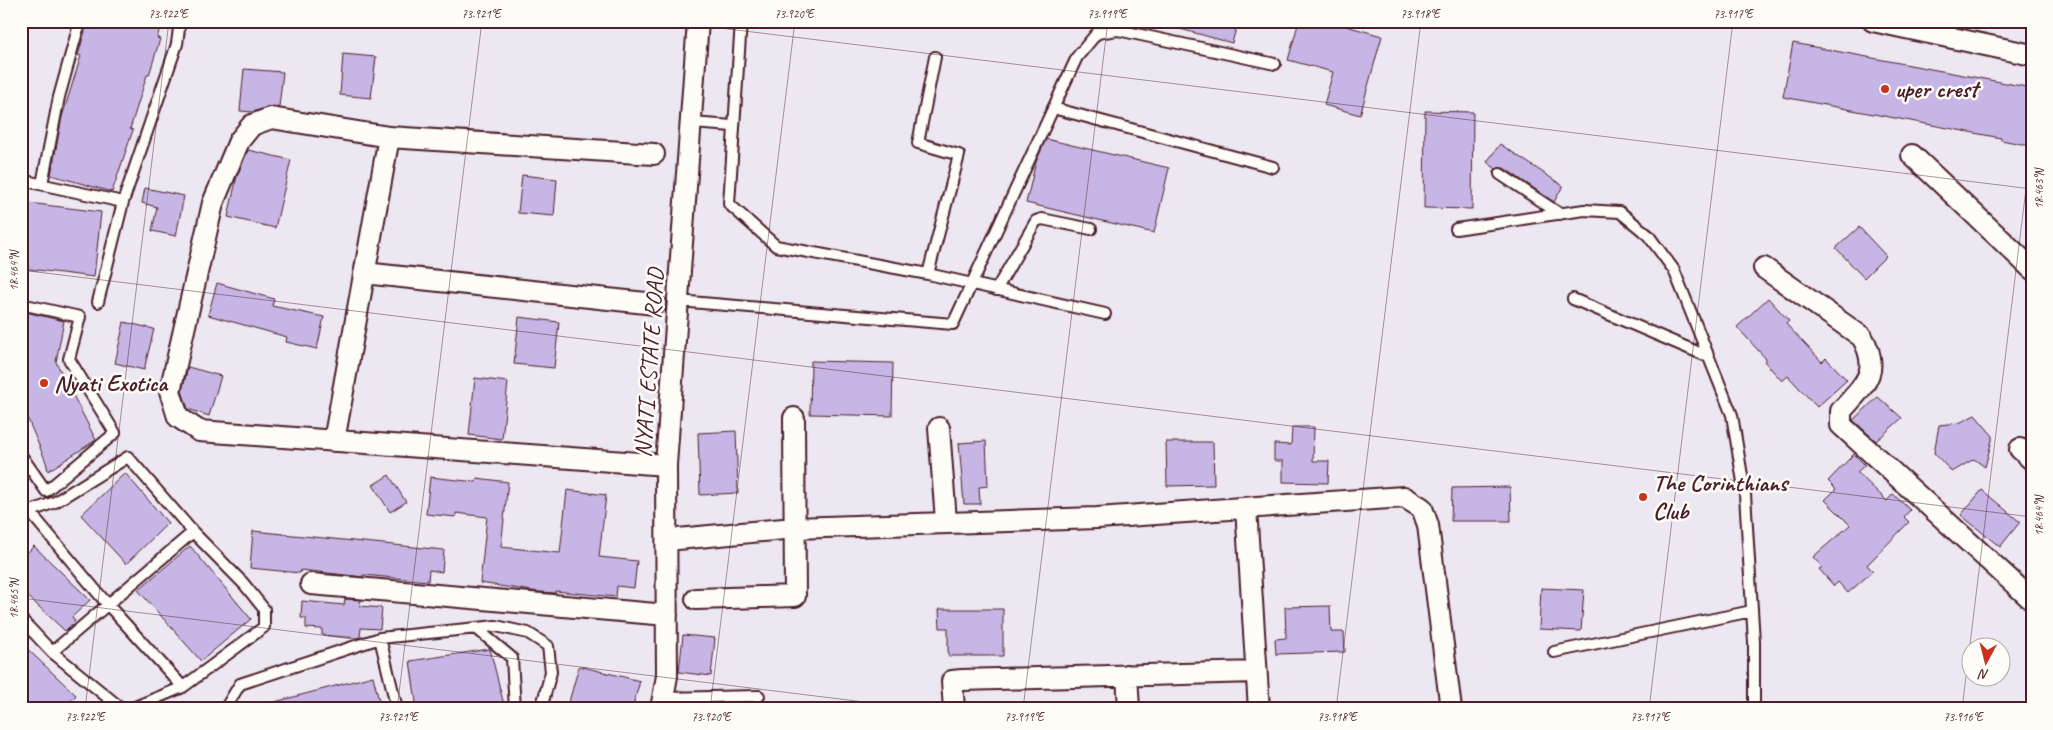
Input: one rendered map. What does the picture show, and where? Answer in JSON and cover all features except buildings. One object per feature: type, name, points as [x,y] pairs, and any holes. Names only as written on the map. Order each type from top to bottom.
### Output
[{"type":"street","name":"NYATI ESTATE ROAD","points":[[662,703],[667,676],[666,465],[698,21]]},
{"type":"street","points":[[1873,21],[2032,55]]},
{"type":"street","points":[[654,154],[389,136],[271,118],[252,125],[239,141],[213,203],[170,391],[178,417],[199,430],[666,465]]},
{"type":"street","points":[[334,440],[389,136]]},
{"type":"street","points":[[1912,155],[2032,269]]},
{"type":"street","points":[[1764,268],[1862,337],[1871,352],[1871,367],[1867,383],[1841,410],[1841,425],[2032,600]]},
{"type":"street","points":[[364,273],[655,304]]},
{"type":"street","points":[[696,599],[795,596],[794,418]]},
{"type":"street","points":[[939,428],[946,521]]},
{"type":"street","points":[[667,540],[794,528],[946,521],[1097,518],[1404,497],[1422,508],[1428,525],[1452,709]]},
{"type":"street","points":[[1246,508],[1259,709]]},
{"type":"street","points":[[311,584],[667,615]]},
{"type":"street","points":[[954,709],[952,681],[1256,672]]},
{"type":"street","points":[[1127,675],[1129,709]]},
{"type":"lane","points":[[42,184],[59,97],[80,21]]},
{"type":"lane","points":[[98,302],[123,202],[177,44],[180,21]]},
{"type":"lane","points":[[741,21],[733,126],[730,204],[776,246],[928,274],[1106,314]]},
{"type":"lane","points":[[678,301],[953,324],[1077,57],[1097,33],[1118,30],[1275,64]]},
{"type":"lane","points":[[928,274],[959,155],[918,143],[935,57]]},
{"type":"lane","points":[[1054,108],[1273,167]]},
{"type":"lane","points":[[691,123],[733,126]]},
{"type":"lane","points":[[1500,174],[1560,214]]},
{"type":"lane","points":[[21,180],[123,202]]},
{"type":"lane","points":[[1456,230],[1584,210],[1620,212],[1648,235],[1674,270],[1732,415],[1745,494],[1752,611],[1754,709]]},
{"type":"lane","points":[[996,290],[1036,220],[1042,219],[1091,229]]},
{"type":"lane","points":[[1573,299],[1709,357]]},
{"type":"lane","points":[[21,304],[80,317],[69,359],[115,433],[46,491],[21,455]]},
{"type":"lane","points":[[130,709],[183,687],[264,627],[264,609],[244,584],[193,532],[128,457],[54,502],[26,514],[183,687]]},
{"type":"lane","points":[[52,652],[193,532]]},
{"type":"lane","points":[[1554,652],[1752,611]]},
{"type":"lane","points":[[21,619],[52,652],[122,709]]},
{"type":"lane","points":[[224,709],[240,684],[380,638],[496,626],[528,633],[548,646],[551,672],[541,709]]},
{"type":"lane","points":[[476,628],[512,658],[515,709]]},
{"type":"lane","points":[[380,638],[397,709]]},
{"type":"lane","points":[[662,703],[759,696]]},
{"type":"place","name":"uper crest","points":[[1885,89]]},
{"type":"place","name":"Nyati Exotica","points":[[44,383]]},
{"type":"place","name":"The Corinthians Club","points":[[1643,497]]}]
